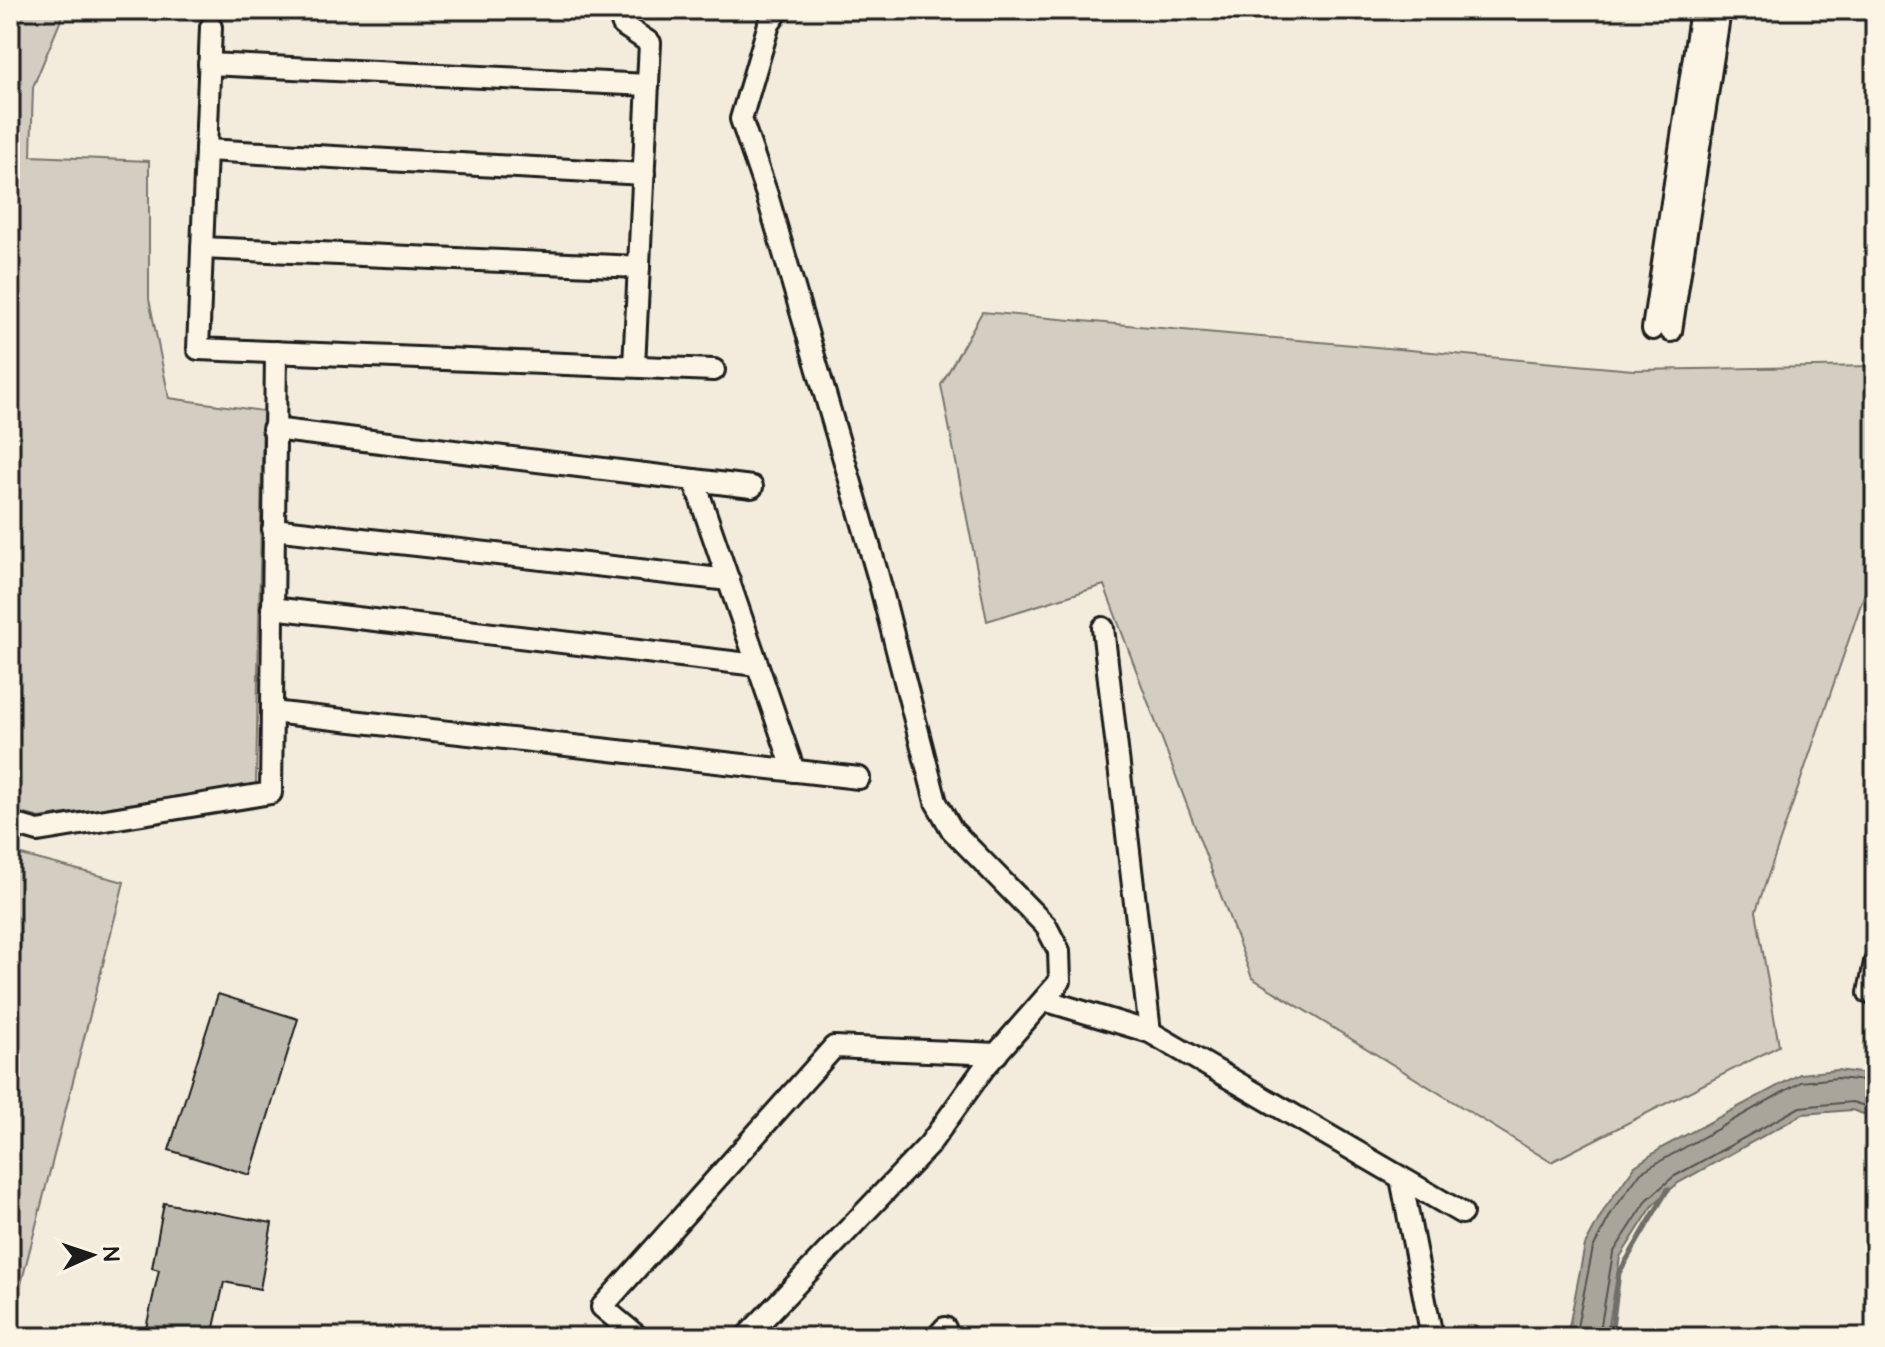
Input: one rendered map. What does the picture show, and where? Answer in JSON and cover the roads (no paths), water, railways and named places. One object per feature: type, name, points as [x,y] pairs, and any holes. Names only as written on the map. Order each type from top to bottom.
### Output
[{"type":"street","points":[[618,10],[623,25],[650,43],[634,366]]},
{"type":"street","points":[[746,1337],[929,1145],[997,1054],[1060,981],[1059,951],[1046,926],[952,830],[936,802],[878,576],[767,195],[741,119],[769,24],[779,10]]},
{"type":"street","points":[[1701,10],[1662,330],[1720,10]]},
{"type":"street","points":[[211,27],[198,349],[714,370]]},
{"type":"street","points":[[209,64],[648,85]]},
{"type":"street","points":[[206,150],[644,174]]},
{"type":"street","points":[[202,248],[639,267]]},
{"type":"street","points":[[10,823],[38,831],[271,793],[276,352]]},
{"type":"street","points":[[273,429],[752,487]]},
{"type":"street","points":[[694,480],[794,771]]},
{"type":"street","points":[[273,529],[729,580]]},
{"type":"street","points":[[272,608],[757,665]]},
{"type":"street","points":[[1103,628],[1150,1032]]},
{"type":"street","points":[[272,712],[859,778]]},
{"type":"street","points":[[1875,962],[1869,993],[1875,991]]},
{"type":"street","points":[[1044,1000],[1150,1032],[1462,1213]]},
{"type":"street","points":[[638,1337],[602,1307],[834,1047],[997,1054]]},
{"type":"street","points":[[1401,1178],[1432,1337]]},
{"type":"water","points":[[1837,1070],[1875,1075],[1875,1118],[1852,1110],[1803,1114],[1678,1183],[1654,1204],[1620,1257],[1607,1337],[1567,1337],[1585,1245],[1605,1208],[1635,1166],[1663,1147],[1800,1074]]},
{"type":"waterway","points":[[1611,1337],[1619,1273],[1668,1189]]}]
